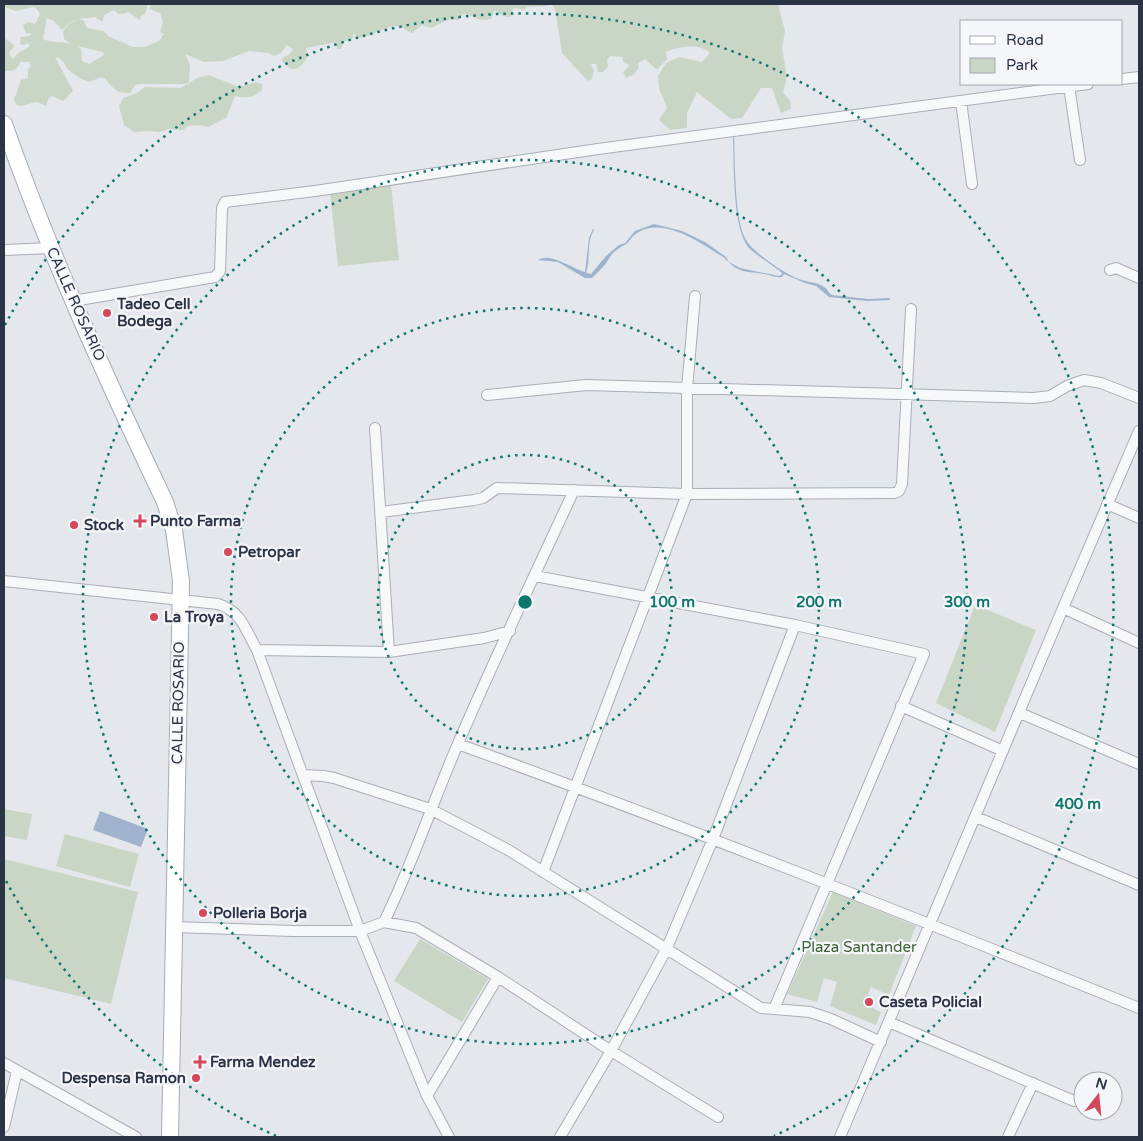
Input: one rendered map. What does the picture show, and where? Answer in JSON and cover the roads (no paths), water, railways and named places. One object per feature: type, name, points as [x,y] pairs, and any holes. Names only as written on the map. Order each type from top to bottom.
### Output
[{"type":"main road","name":"CALLE ROSARIO","points":[[4,124],[51,248],[73,301],[165,502],[175,536],[181,582],[170,1137]]},
{"type":"street","points":[[1123,79],[1139,77]]},
{"type":"street","points":[[73,301],[215,277],[220,271],[222,208],[225,202],[1078,85]]},
{"type":"street","points":[[1068,86],[1080,160]]},
{"type":"street","points":[[961,100],[972,184]]},
{"type":"street","points":[[4,250],[51,248]]},
{"type":"street","points":[[1110,270],[1116,268],[1139,278]]},
{"type":"street","points":[[543,872],[687,494],[687,389],[695,296]]},
{"type":"street","points":[[381,512],[474,500],[483,498],[497,488],[687,494],[894,493],[899,491],[902,484],[911,308]]},
{"type":"street","points":[[487,395],[586,385],[1034,398],[1050,396],[1067,386],[1084,380],[1101,383],[1139,398]]},
{"type":"street","points":[[375,428],[389,652]]},
{"type":"street","points":[[840,1137],[1139,431]]},
{"type":"street","points":[[384,922],[430,809],[498,652],[510,631],[574,490]]},
{"type":"street","points":[[1107,504],[1139,518]]},
{"type":"street","points":[[535,576],[795,626],[924,654],[774,1009]]},
{"type":"street","points":[[4,581],[218,604],[238,614],[257,650],[360,931],[427,1096],[449,1137]]},
{"type":"street","points":[[1063,608],[1139,643]]},
{"type":"street","points":[[560,1137],[611,1051],[666,950],[713,839],[795,626]]},
{"type":"street","points":[[257,650],[389,652],[484,638],[510,631]]},
{"type":"street","points":[[484,638],[492,640],[498,652]]},
{"type":"street","points":[[901,706],[1003,751]]},
{"type":"street","points":[[1020,713],[1139,764]]},
{"type":"street","points":[[458,744],[713,839],[1139,1008]]},
{"type":"street","points":[[303,775],[334,778],[430,809],[510,851],[753,1004],[761,1008],[810,1012],[831,1019],[881,1042]]},
{"type":"street","points":[[976,817],[1139,885]]},
{"type":"street","points":[[174,927],[294,932],[360,931],[384,922],[416,928],[498,977],[611,1051],[718,1117]]},
{"type":"street","points":[[427,1096],[498,977]]},
{"type":"street","points":[[889,1022],[1073,1101]]},
{"type":"street","points":[[4,1063],[136,1137]]},
{"type":"street","points":[[4,1127],[17,1071]]},
{"type":"street","points":[[1008,1137],[1033,1082]]},
{"type":"water","points":[[734,132],[739,216],[745,238],[752,247],[769,262],[787,273],[801,280],[820,285],[832,295],[868,299],[890,298],[890,300],[867,301],[829,297],[816,286],[784,274],[782,277],[778,277],[747,272],[733,266],[691,238],[669,229],[658,227],[636,234],[626,244],[614,252],[592,278],[585,278],[558,262],[538,260],[543,258],[554,259],[585,272],[589,238],[593,229],[586,273],[591,274],[606,256],[619,245],[625,243],[635,231],[654,224],[682,231],[705,242],[726,257],[729,262],[740,268],[781,275],[782,273],[748,247],[743,237],[736,209]]},
{"type":"water","points":[[100,811],[148,829],[141,847],[93,830]]},
{"type":"place","name":"Tadeo Cell Bodega","points":[[107,313]]},
{"type":"place","name":"Punto Farma","points":[[140,521]]},
{"type":"place","name":"Stock","points":[[74,525]]},
{"type":"place","name":"Petropar","points":[[228,552]]},
{"type":"place","name":"La Troya","points":[[154,617]]},
{"type":"place","name":"Polleria Borja","points":[[203,913]]},
{"type":"place","name":"Caseta Policial","points":[[869,1002]]},
{"type":"place","name":"Farma Mendez","points":[[200,1062]]},
{"type":"place","name":"Despensa Ramon","points":[[196,1078]]},
{"type":"park label","name":"Plaza Santander","points":[[859,947]]}]
